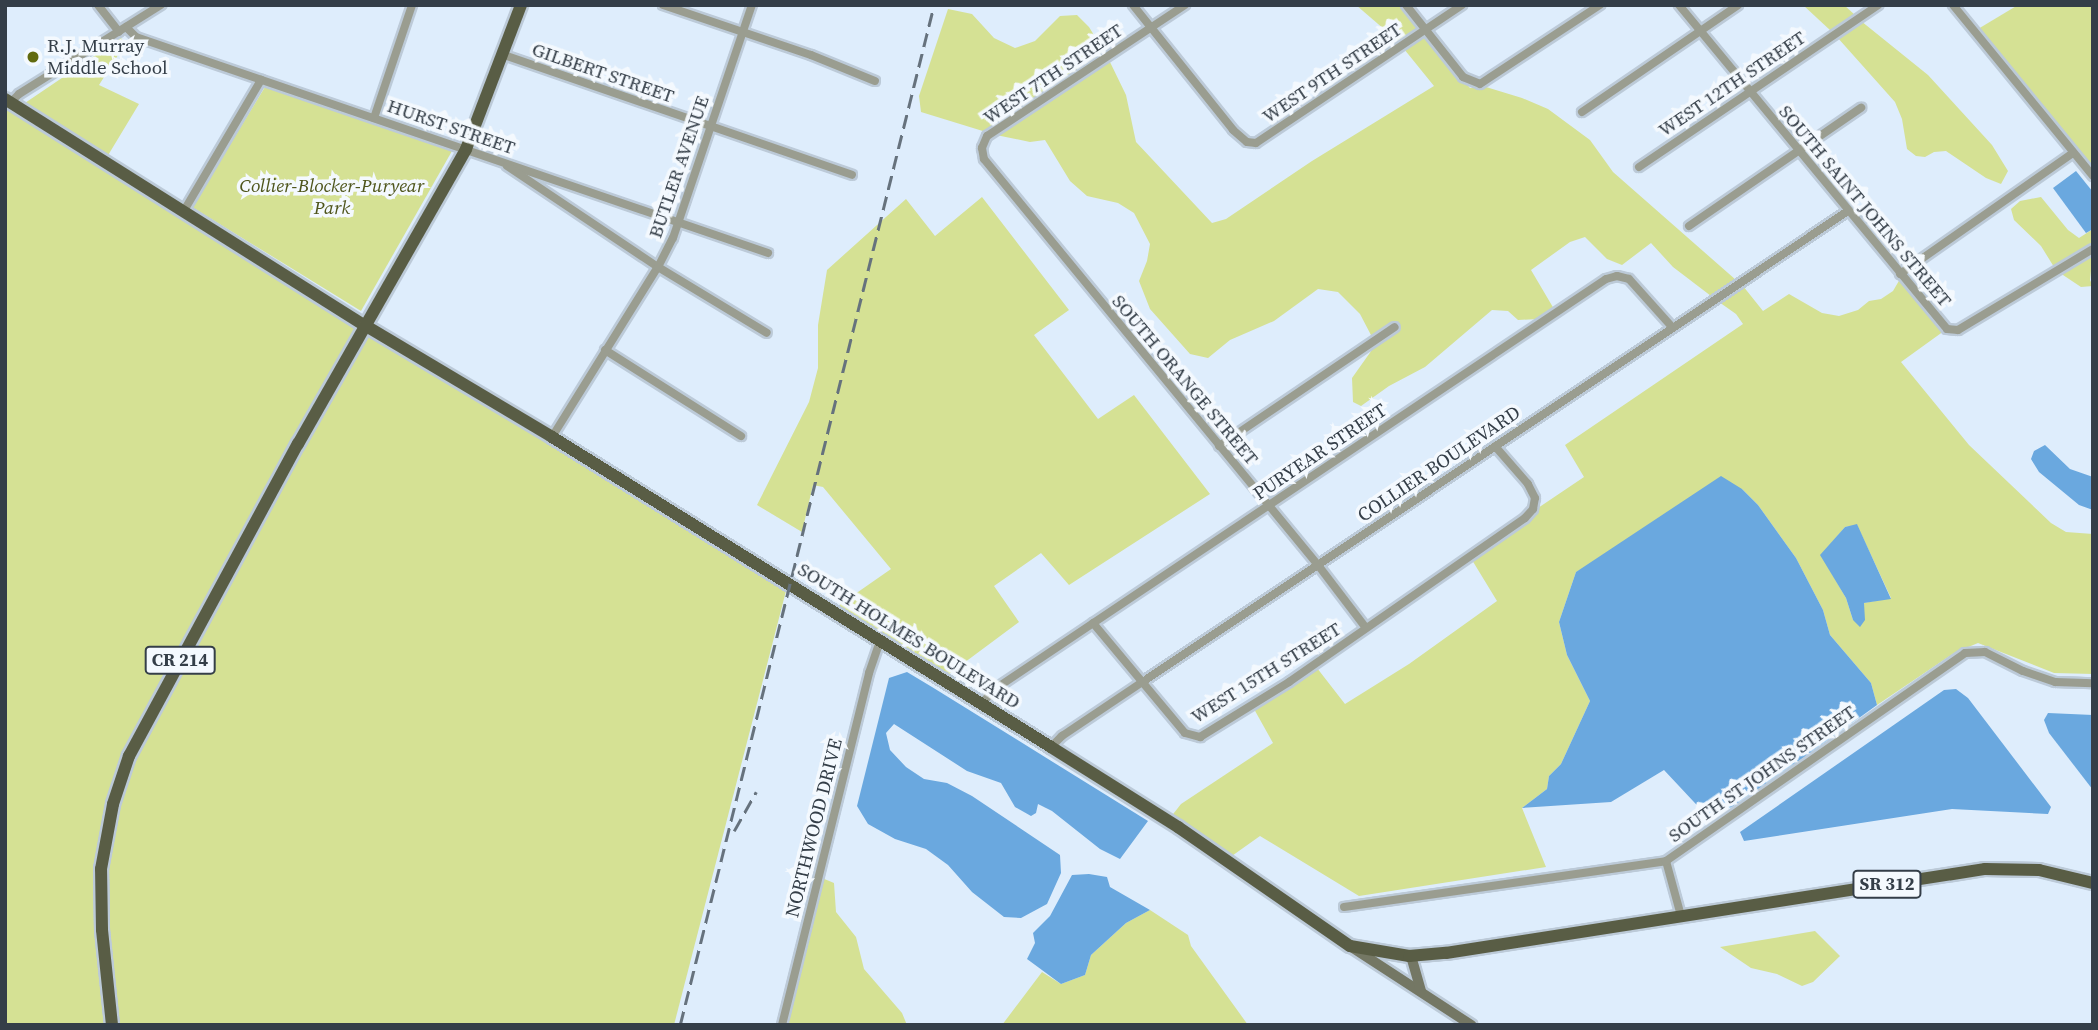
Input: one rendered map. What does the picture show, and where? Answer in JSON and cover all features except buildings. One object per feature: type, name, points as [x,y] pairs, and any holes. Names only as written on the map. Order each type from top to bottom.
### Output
[{"type":"main road","points":[[366,326],[466,149],[521,5]]},
{"type":"main road","name":"SOUTH HOLMES BOULEVARD","points":[[8,101],[185,209],[366,326],[552,437],[1178,827],[1350,946],[1471,1025]]},
{"type":"main road","name":"CR 214","points":[[112,1025],[102,930],[101,869],[109,820],[123,772],[144,726],[366,326]]},
{"type":"main road","name":"SR 312","points":[[1350,946],[1411,956],[1446,953],[1985,869],[2039,870],[2093,883]]},
{"type":"main road","points":[[1411,956],[1416,984],[1422,994]]},
{"type":"street","points":[[98,5],[123,30]]},
{"type":"street","points":[[8,101],[161,5]]},
{"type":"street","points":[[374,118],[412,5]]},
{"type":"street","points":[[663,5],[875,81]]},
{"type":"street","name":"BUTLER AVENUE","points":[[552,437],[659,267],[679,222],[752,5]]},
{"type":"street","points":[[1133,5],[1152,27]]},
{"type":"street","name":"WEST 7TH STREET","points":[[982,152],[988,136],[1185,5]]},
{"type":"street","points":[[1406,5],[1464,77],[1474,84],[1485,83],[1600,5]]},
{"type":"street","name":"WEST 9TH STREET","points":[[1152,27],[1233,130],[1247,142],[1256,143],[1462,5]]},
{"type":"street","name":"SOUTH SAINT JOHNS STREET","points":[[1679,5],[1947,329],[1953,332],[2093,248]]},
{"type":"street","points":[[1582,111],[1738,5]]},
{"type":"street","name":"WEST 12TH STREET","points":[[1639,167],[1878,5]]},
{"type":"street","points":[[1953,5],[2093,176]]},
{"type":"street","name":"HURST STREET","points":[[123,30],[136,37],[768,253]]},
{"type":"street","name":"GILBERT STREET","points":[[504,55],[852,175]]},
{"type":"street","points":[[185,209],[261,80]]},
{"type":"street","points":[[1689,226],[1861,108]]},
{"type":"street","name":"SOUTH ORANGE STREET","points":[[982,152],[986,164],[1318,565],[1366,628]]},
{"type":"street","points":[[1900,274],[2073,153]]},
{"type":"street","points":[[501,161],[529,183],[767,333]]},
{"type":"street","name":"COLLIER BOULEVARD","points":[[1051,747],[1062,736],[1848,211]]},
{"type":"street","name":"PURYEAR STREET","points":[[982,704],[992,691],[1606,279],[1616,276],[1629,279],[1672,327]]},
{"type":"street","points":[[1219,446],[1395,327]]},
{"type":"street","points":[[605,351],[741,436]]},
{"type":"street","name":"WEST 15TH STREET","points":[[1141,683],[1184,731],[1195,737],[1205,734],[1289,682],[1525,518],[1533,509],[1535,498],[1528,484],[1495,446]]},
{"type":"street","points":[[1093,623],[1141,683]]},
{"type":"street","name":"NORTHWOOD DRIVE","points":[[782,1025],[865,686],[880,640]]},
{"type":"street","name":"SOUTH ST JOHNS STREET","points":[[1344,907],[1666,861],[1965,653],[1985,652],[2023,671],[2055,682],[2093,683]]},
{"type":"street","points":[[1666,861],[1681,916]]},
{"type":"green space","points":[[1356,5],[1401,5],[1419,28],[1399,42]]},
{"type":"green space","points":[[1803,5],[1844,5],[1855,15],[1831,31]]},
{"type":"green space","points":[[2018,5],[2093,5],[2093,171],[1978,29]]},
{"type":"green space","points":[[948,9],[972,14],[994,38],[1015,48],[1035,41],[1060,16],[1077,15],[1089,27],[1105,53],[986,132],[921,112],[919,96]]},
{"type":"green space","points":[[1861,21],[1928,75],[1992,145],[2008,171],[2001,184],[1986,178],[1946,151],[1934,152],[1925,157],[1916,156],[1907,149],[1902,119],[1895,102],[1837,37]]},
{"type":"green space","points":[[1424,35],[1470,88],[1486,87],[1548,109],[1590,140],[1613,172],[1736,280],[1711,296],[1673,267],[1651,243],[1622,265],[1607,259],[1585,237],[1570,242],[1531,270],[1554,309],[1538,319],[1518,320],[1508,311],[1492,310],[1425,367],[1389,386],[1361,406],[1353,402],[1352,378],[1374,347],[1400,329],[1396,322],[1372,337],[1360,314],[1338,292],[1318,289],[1274,321],[1230,340],[1208,358],[1190,354],[1150,309],[1139,281],[1150,244],[1134,213],[1118,203],[1087,196],[1070,181],[1045,140],[1030,142],[996,135],[1109,60],[1126,95],[1136,142],[1212,223],[1226,219],[1312,161],[1434,86],[1404,49]]},
{"type":"green space","points":[[121,38],[125,44],[99,85],[139,104],[107,157],[22,105]]},
{"type":"green space","name":"Collier-Blocker-Puryear Park","points":[[265,87],[452,151],[361,311],[192,207]]},
{"type":"green space","points":[[5,103],[361,327],[186,641],[104,827],[108,1025],[5,1025]]},
{"type":"green space","points":[[982,197],[1069,310],[1034,335],[1098,419],[1134,395],[1210,494],[1069,585],[1041,553],[994,586],[1019,622],[945,677],[835,608],[891,569],[823,487],[813,485],[802,532],[757,505],[809,402],[818,368],[818,325],[827,270],[906,199],[935,236]]},
{"type":"green space","points":[[2041,197],[2068,230],[2079,238],[2093,229],[2093,243],[2054,267],[2041,246],[2014,220],[2011,209],[2020,201]]},
{"type":"green space","points":[[2093,253],[2090,280],[2093,286],[2081,287],[2060,273]]},
{"type":"green space","points":[[1900,279],[1944,331],[1901,362],[1969,445],[2051,523],[2066,532],[2093,534],[2093,674],[2054,673],[1978,643],[1954,653],[1877,705],[1871,683],[1830,635],[1823,610],[1796,558],[1758,505],[1742,489],[1576,572],[1559,622],[1567,655],[1590,701],[1561,764],[1549,776],[1547,789],[1522,808],[1546,867],[1359,896],[1260,836],[1229,858],[1170,818],[1181,804],[1273,743],[1254,709],[1317,668],[1345,704],[1409,664],[1497,601],[1472,560],[1527,522],[1538,508],[1584,477],[1565,445],[1743,324],[1736,314],[1719,302],[1743,286],[1763,311],[1789,294],[1822,313],[1839,316],[1858,310],[1869,301],[1881,299],[1893,291]],"holes":[[[1857,525],[1891,598],[1864,603],[1864,620],[1853,620],[1846,598],[1821,555],[1845,527]]]},
{"type":"green space","points":[[368,332],[787,587],[674,1025],[116,1025],[111,990],[105,870],[113,821],[133,758],[301,447]]},
{"type":"green space","points":[[822,878],[834,883],[836,912],[856,937],[864,969],[902,1013],[907,1025],[786,1025]]},
{"type":"green space","points":[[1150,910],[1188,935],[1191,946],[1248,1025],[1002,1025],[1042,972],[1061,984],[1085,975],[1091,955],[1126,923]]},
{"type":"green space","points":[[1815,931],[1840,956],[1813,982],[1802,986],[1777,974],[1751,968],[1720,947]]},
{"type":"water","points":[[2076,171],[2093,192],[2093,229],[2086,233],[2053,188]]},
{"type":"water","points":[[2045,445],[2070,469],[2093,477],[2093,510],[2079,505],[2039,472],[2031,459],[2034,451]]},
{"type":"water","points":[[1721,476],[1742,489],[1758,505],[1796,558],[1823,610],[1830,635],[1871,683],[1877,705],[1741,803],[1708,817],[1664,770],[1611,802],[1522,808],[1547,789],[1549,776],[1561,764],[1590,701],[1567,655],[1559,622],[1576,572]]},
{"type":"water","points":[[1857,524],[1891,599],[1864,603],[1865,620],[1860,627],[1853,620],[1846,598],[1820,555],[1845,527]]},
{"type":"water","points":[[907,672],[1148,821],[1120,859],[1100,849],[1052,811],[1038,804],[1036,813],[1031,816],[1015,807],[1001,783],[967,771],[894,724],[886,733],[890,750],[906,767],[924,779],[947,783],[972,796],[1060,855],[1061,873],[1047,904],[1021,918],[1004,917],[972,892],[948,865],[926,849],[895,839],[868,824],[857,806],[889,678]]},
{"type":"water","points":[[1956,689],[1968,698],[2051,807],[2048,814],[1952,809],[1744,841],[1740,832],[1944,690]]},
{"type":"water","points":[[2048,713],[2093,715],[2093,790],[2049,733],[2044,720]]},
{"type":"water","points":[[1072,875],[1107,877],[1110,887],[1150,910],[1126,923],[1091,955],[1085,975],[1061,984],[1027,959],[1035,943],[1033,933],[1050,916]]},
{"type":"railway","points":[[680,1025],[934,5]]},
{"type":"railway","points":[[734,831],[756,792]]},
{"type":"place","name":"R.J. Murray Middle School","points":[[33,57]]}]
